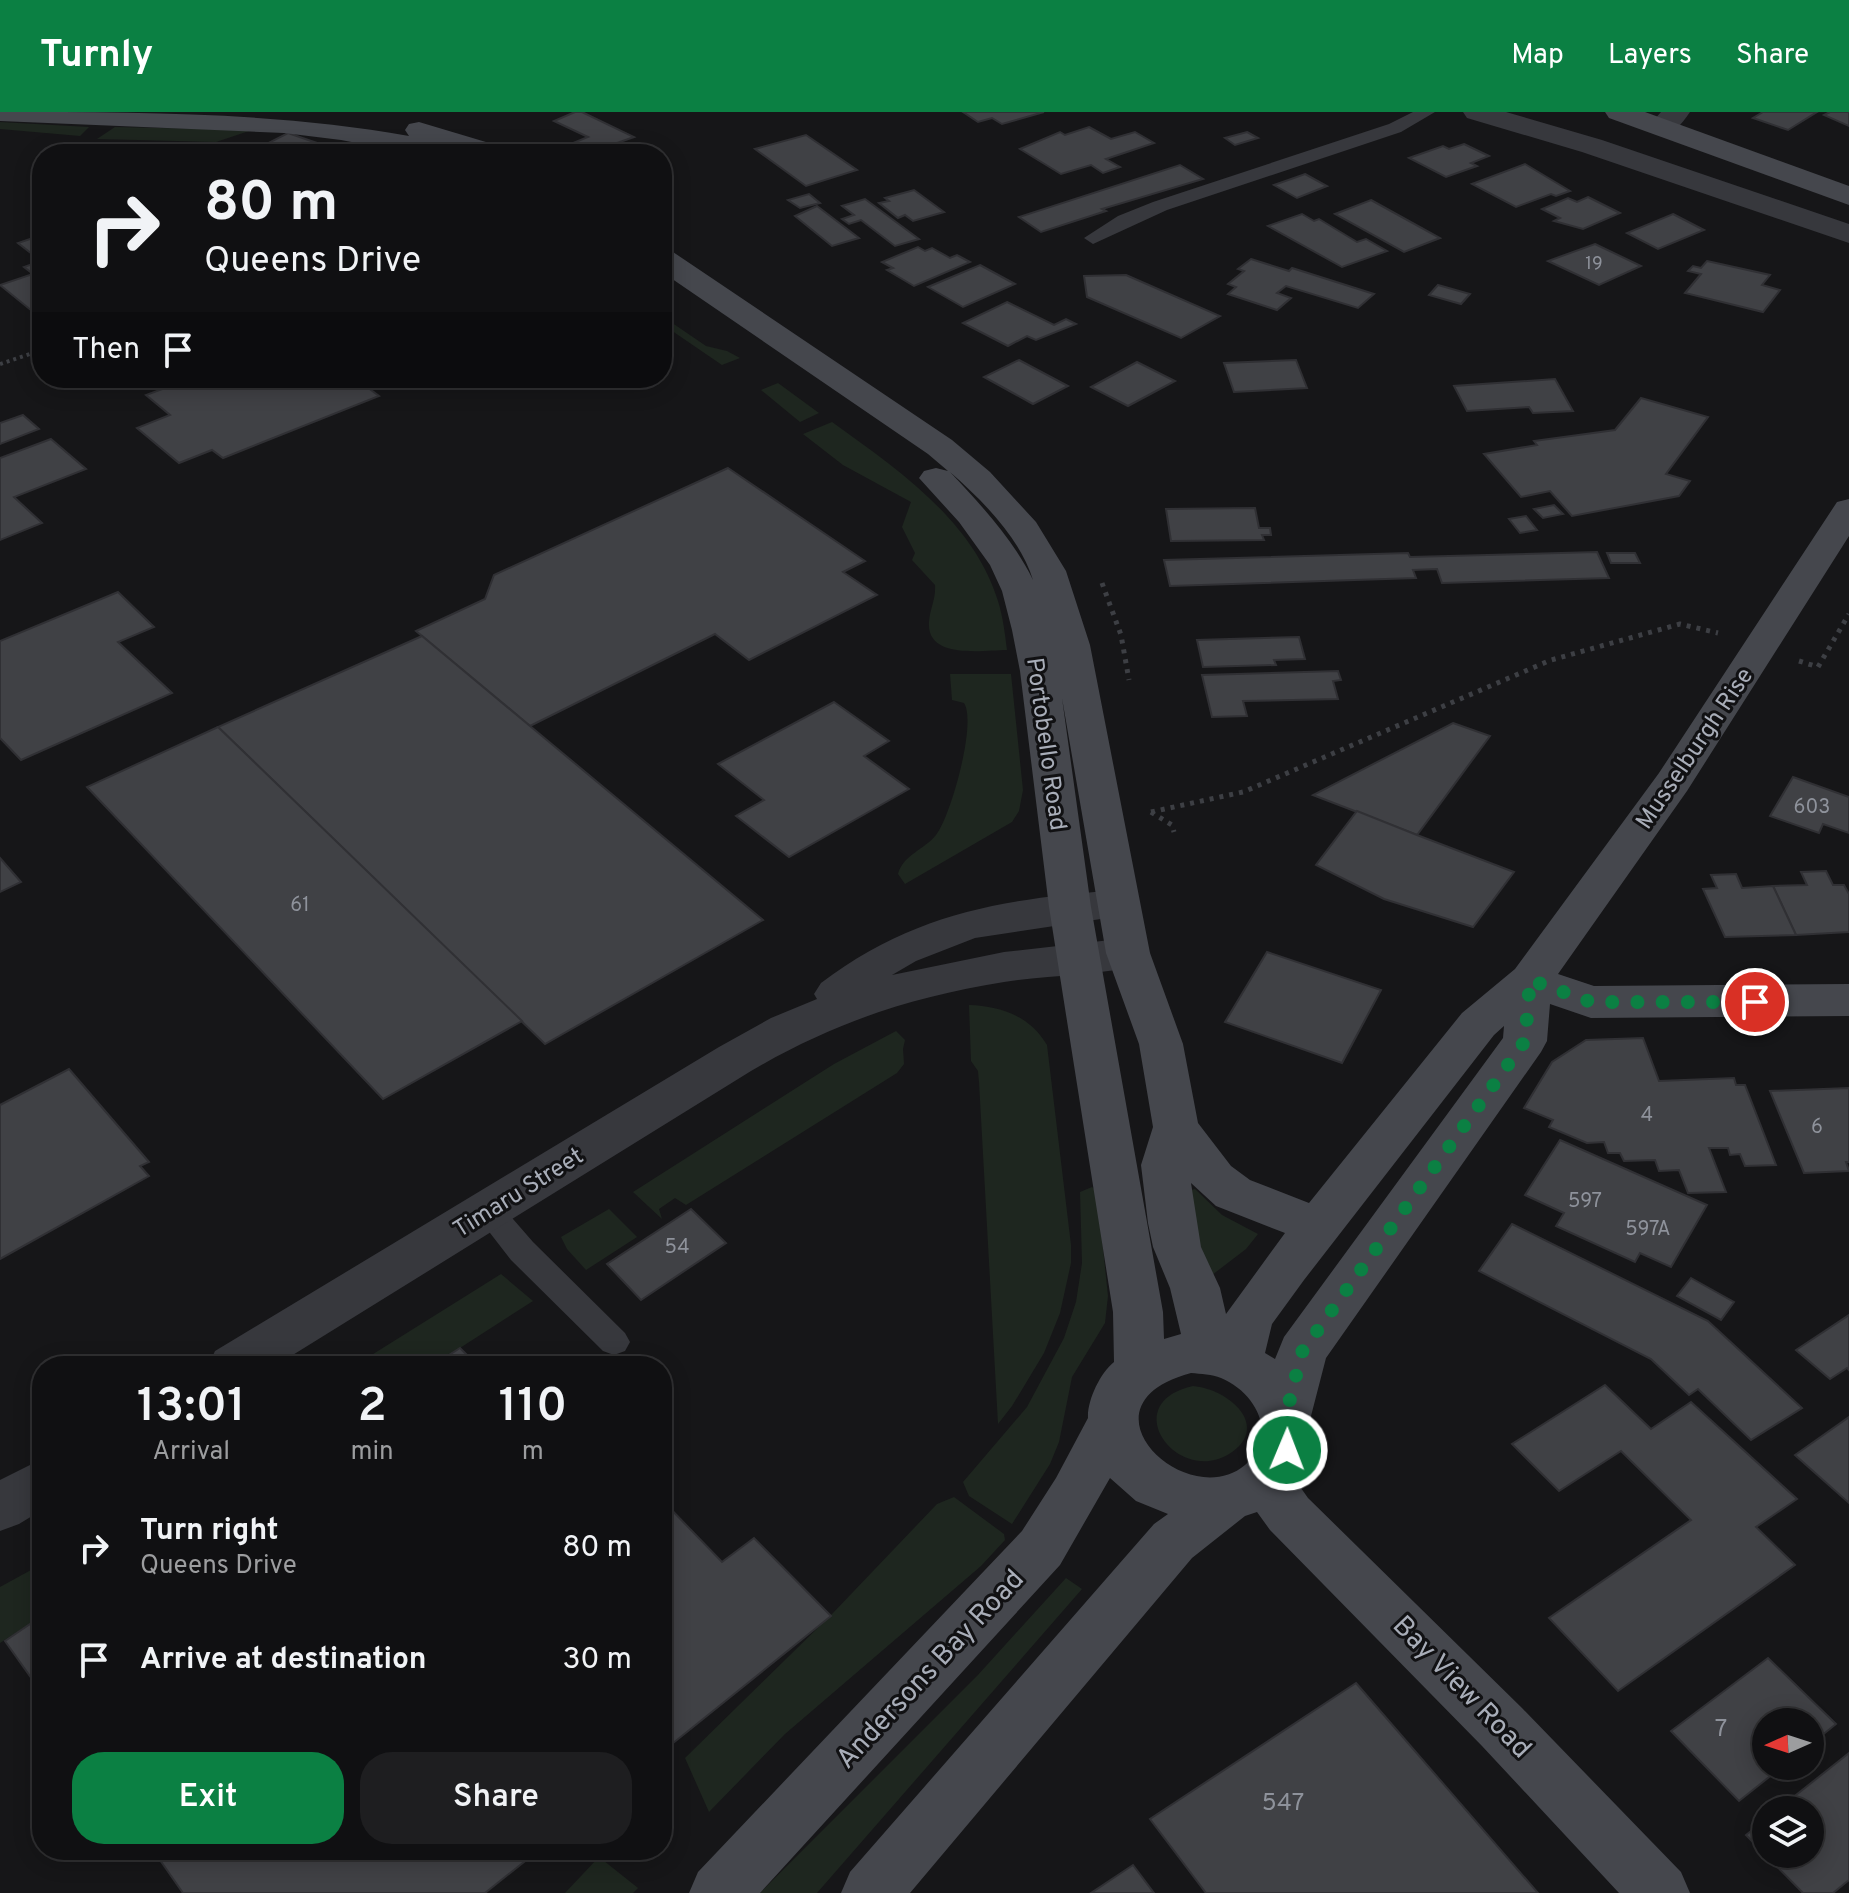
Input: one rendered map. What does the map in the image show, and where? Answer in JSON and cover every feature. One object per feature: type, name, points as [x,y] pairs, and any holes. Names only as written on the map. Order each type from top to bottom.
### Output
[{"type":"main road","points":[[315,112],[400,125],[467,144]]},
{"type":"main road","points":[[1619,112],[1669,120],[1849,196]]},
{"type":"main road","points":[[0,113],[291,123],[395,137],[417,144]]},
{"type":"main road","name":"Portobello Road","points":[[672,265],[940,447],[978,479],[1024,529],[1048,571],[1071,645],[1128,953],[1161,1044],[1176,1127],[1214,1179],[1233,1193],[1318,1226]]},
{"type":"main road","name":"Portobello Road","points":[[672,292],[884,438],[935,477],[971,515],[1007,564],[1020,591],[1039,671],[1070,907],[1138,1312],[1139,1368]]},
{"type":"main road","name":"Musselburgh Rise","points":[[1224,1357],[1249,1318],[1318,1226],[1478,1024],[1530,980],[1673,782],[1849,509]]},
{"type":"main road","points":[[871,1893],[1173,1541],[1278,1466],[1287,1450],[1286,1415],[1302,1352],[1525,1041],[1530,980],[1591,1002],[1849,1000]]},
{"type":"main road","name":"Portobello Road","points":[[1176,1127],[1165,1165],[1172,1223],[1186,1271],[1224,1357]]},
{"type":"main road","points":[[1246,1489],[1182,1497],[1160,1489],[1125,1460],[1116,1442],[1112,1423],[1118,1393],[1139,1368],[1172,1354],[1224,1357],[1269,1383],[1286,1415]]},
{"type":"main road","name":"Andersons Bay Road","points":[[719,1893],[1041,1548],[1075,1494],[1112,1423]]},
{"type":"main road","name":"Bay View Road","points":[[1246,1489],[1289,1514],[1492,1715],[1660,1893]]},
{"type":"street","points":[[1477,112],[1592,146],[1849,234]]},
{"type":"street","name":"Timaru Street","points":[[804,1021],[851,981],[939,933],[967,923],[1070,907],[1119,904]]},
{"type":"street","name":"Timaru Street","points":[[249,1356],[735,1059],[804,1021],[893,990],[958,972],[1128,953]]},
{"type":"street","points":[[0,1508],[32,1488]]},
{"type":"lane","points":[[1093,238],[1125,220],[1160,206],[1395,128],[1426,112]]},
{"type":"lane","points":[[488,1211],[522,1251],[614,1342]]},
{"type":"path","points":[[0,364],[32,353]]},
{"type":"path","points":[[1791,658],[1818,667],[1849,614]]},
{"type":"path","points":[[1174,832],[1172,825],[1150,812],[1243,792],[1551,660],[1680,624],[1714,632]]},
{"type":"shaded area","points":[[0,122],[89,127],[80,136],[0,129]]},
{"type":"shaded area","points":[[115,127],[252,130],[216,142],[97,139]]},
{"type":"shaded area","points":[[672,323],[706,346],[740,358],[722,365],[672,331]]},
{"type":"shaded area","points":[[778,383],[819,413],[800,422],[761,390]]},
{"type":"shaded area","points":[[832,422],[882,458],[930,499],[971,545],[998,601],[1007,650],[958,650],[946,648],[937,642],[931,634],[929,622],[935,585],[912,560],[915,553],[902,527],[911,502],[843,465],[803,434]]},
{"type":"shaded area","points":[[950,674],[1011,674],[1023,790],[1019,811],[1012,822],[905,884],[898,874],[901,867],[936,835],[942,825],[965,748],[967,713],[964,703],[952,700]]},
{"type":"shaded area","points":[[969,1005],[1014,1014],[1032,1027],[1047,1045],[1071,1245],[1071,1263],[1060,1313],[1044,1353],[998,1424],[979,1082],[978,1071],[971,1061]]},
{"type":"shaded area","points":[[896,1031],[905,1040],[904,1064],[897,1073],[686,1205],[675,1198],[659,1209],[662,1219],[633,1192],[834,1064]]},
{"type":"shaded area","points":[[1092,1187],[1097,1191],[1108,1296],[1105,1323],[1072,1377],[1059,1442],[1050,1464],[1012,1524],[969,1496],[963,1482],[1027,1407],[1064,1338],[1076,1302],[1082,1263],[1080,1192]]},
{"type":"shaded area","points":[[1195,1189],[1222,1215],[1258,1234],[1246,1249],[1212,1275],[1203,1266],[1191,1190]]},
{"type":"shaded area","points":[[609,1209],[637,1237],[586,1270],[567,1249],[561,1237]]},
{"type":"shaded area","points":[[501,1274],[533,1301],[448,1356],[370,1356]]},
{"type":"shaded area","points":[[1193,1386],[1220,1394],[1241,1411],[1247,1432],[1229,1454],[1209,1461],[1191,1459],[1174,1451],[1163,1438],[1157,1423],[1159,1408],[1170,1395]]},
{"type":"shaded area","points":[[954,1497],[1004,1534],[1005,1540],[981,1566],[785,1734],[709,1812],[685,1758],[833,1613],[937,1504]]},
{"type":"shaded area","points":[[32,1569],[32,1622],[0,1643],[0,1587]]},
{"type":"shaded area","points":[[1066,1578],[1082,1589],[817,1893],[760,1893],[977,1676]]},
{"type":"shaded area","points":[[596,1860],[603,1860],[638,1888],[633,1893],[565,1893]]},
{"type":"building","points":[[582,112],[634,137],[614,144],[570,144],[588,137],[554,121]]},
{"type":"building","points":[[963,112],[1044,112],[1002,124],[992,118],[978,122]]},
{"type":"building","points":[[1763,112],[1817,112],[1788,130],[1753,118]]},
{"type":"building","points":[[1849,112],[1849,126],[1824,115]]},
{"type":"building","points":[[1089,127],[1111,139],[1135,132],[1154,143],[1106,159],[1120,167],[1103,173],[1091,165],[1061,174],[1020,149],[1060,132],[1065,135]]},
{"type":"building","points":[[1247,132],[1258,138],[1235,145],[1225,138]]},
{"type":"building","points":[[288,133],[320,144],[267,144]]},
{"type":"building","points":[[806,135],[857,170],[806,186],[755,149]]},
{"type":"building","points":[[1464,144],[1489,156],[1471,163],[1477,166],[1446,177],[1409,158],[1443,146],[1449,149]]},
{"type":"building","points":[[1525,164],[1570,191],[1556,196],[1551,194],[1516,207],[1472,184]]},
{"type":"building","points":[[1180,165],[1203,179],[1102,209],[1106,211],[1041,232],[1019,217]]},
{"type":"building","points":[[1305,174],[1327,186],[1297,198],[1274,185]]},
{"type":"building","points":[[914,190],[944,212],[913,221],[905,215],[898,218],[879,203],[889,201],[885,198]]},
{"type":"building","points":[[809,194],[820,203],[800,208],[788,200]]},
{"type":"building","points":[[1588,197],[1620,213],[1583,229],[1554,221],[1560,218],[1542,209],[1568,198],[1577,202]]},
{"type":"building","points":[[865,199],[919,239],[895,246],[861,220],[849,224],[842,219],[854,215],[842,206]]},
{"type":"building","points":[[1371,200],[1440,238],[1404,252],[1335,214]]},
{"type":"building","points":[[817,206],[859,238],[832,246],[795,216]]},
{"type":"building","points":[[1302,214],[1314,221],[1319,219],[1357,242],[1366,239],[1387,251],[1342,267],[1268,226]]},
{"type":"building","points":[[1673,214],[1704,230],[1658,249],[1627,233]]},
{"type":"building","points":[[32,238],[32,254],[18,243]]},
{"type":"building","points":[[1595,244],[1641,266],[1599,285],[1548,261]]},
{"type":"building","points":[[918,247],[925,251],[932,248],[950,258],[957,255],[970,262],[914,286],[887,270],[893,268],[882,262]]},
{"type":"building","points":[[1251,259],[1289,271],[1292,268],[1374,294],[1358,308],[1286,286],[1277,293],[1291,298],[1277,310],[1228,294],[1236,287],[1228,284],[1244,271],[1238,269]]},
{"type":"building","points":[[1707,261],[1770,275],[1762,285],[1780,290],[1763,312],[1685,293],[1701,274],[1688,271],[1693,266],[1701,268]]},
{"type":"building","points":[[980,265],[1015,284],[963,307],[928,287]]},
{"type":"building","points":[[32,274],[32,311],[0,285]]},
{"type":"building","points":[[1126,275],[1220,316],[1181,338],[1087,297],[1084,276]]},
{"type":"building","points":[[1438,285],[1470,294],[1461,304],[1429,295]]},
{"type":"building","points":[[1007,302],[1054,325],[1066,319],[1076,324],[1036,340],[1027,336],[1008,346],[963,323]]},
{"type":"building","points":[[1019,360],[1068,386],[1033,404],[984,377]]},
{"type":"building","points":[[1296,360],[1307,388],[1234,392],[1224,363]]},
{"type":"building","points":[[1137,362],[1175,381],[1128,406],[1091,387]]},
{"type":"building","points":[[1555,379],[1573,411],[1533,413],[1529,407],[1467,411],[1454,386]]},
{"type":"building","points":[[165,388],[368,388],[379,396],[223,458],[212,450],[179,463],[137,428],[170,415],[146,395]]},
{"type":"building","points":[[1641,398],[1708,417],[1666,474],[1690,481],[1679,496],[1572,516],[1550,491],[1521,497],[1484,454],[1537,445],[1534,441],[1615,430]]},
{"type":"building","points":[[23,415],[39,429],[0,444],[0,423]]},
{"type":"building","points":[[51,439],[86,469],[14,497],[42,523],[0,540],[0,458]]},
{"type":"building","points":[[728,468],[865,561],[843,572],[877,595],[749,660],[715,634],[530,726],[416,631],[485,599],[494,575]]},
{"type":"building","points":[[1554,505],[1563,514],[1543,518],[1534,509]]},
{"type":"building","points":[[1255,508],[1259,528],[1270,528],[1271,535],[1262,535],[1264,540],[1171,541],[1166,509]]},
{"type":"building","points":[[1526,516],[1537,530],[1520,533],[1509,519]]},
{"type":"building","points":[[1597,552],[1609,578],[1442,583],[1437,569],[1413,570],[1416,578],[1170,586],[1164,560],[1408,553],[1410,557]]},
{"type":"building","points":[[1607,553],[1635,553],[1640,563],[1611,563]]},
{"type":"building","points":[[118,592],[154,627],[118,642],[172,693],[21,760],[0,738],[0,641]]},
{"type":"building","points":[[422,636],[763,920],[545,1044],[218,727]]},
{"type":"building","points":[[1299,637],[1305,659],[1274,660],[1276,665],[1203,667],[1197,640]]},
{"type":"building","points":[[1338,671],[1341,680],[1333,681],[1338,699],[1243,701],[1247,716],[1212,717],[1202,675]]},
{"type":"building","points":[[834,702],[889,741],[864,756],[909,789],[789,857],[736,816],[764,800],[718,764]]},
{"type":"building","points":[[1453,723],[1490,736],[1417,835],[1313,795]]},
{"type":"building","points":[[218,727],[522,1021],[383,1099],[87,787]]},
{"type":"building","points":[[1793,777],[1849,797],[1849,833],[1823,824],[1819,833],[1770,816]]},
{"type":"building","points":[[1357,811],[1514,872],[1473,927],[1384,899],[1316,865]]},
{"type":"building","points":[[0,858],[21,882],[0,892]]},
{"type":"building","points":[[1826,871],[1833,885],[1844,885],[1849,894],[1849,932],[1796,935],[1773,886],[1807,885],[1801,872]]},
{"type":"building","points":[[1736,874],[1742,888],[1773,886],[1796,935],[1725,937],[1703,889],[1717,888],[1711,875]]},
{"type":"building","points":[[1267,952],[1381,990],[1342,1063],[1225,1022]]},
{"type":"building","points":[[1643,1038],[1659,1081],[1734,1078],[1736,1085],[1745,1085],[1776,1165],[1745,1166],[1740,1154],[1730,1155],[1728,1148],[1709,1148],[1726,1192],[1688,1193],[1679,1170],[1659,1171],[1655,1160],[1624,1161],[1620,1153],[1608,1153],[1604,1142],[1587,1143],[1549,1127],[1553,1120],[1524,1108],[1552,1062],[1586,1040]]},
{"type":"building","points":[[69,1069],[149,1162],[140,1166],[149,1176],[0,1259],[0,1105]]},
{"type":"building","points":[[1849,1088],[1849,1162],[1846,1162],[1849,1171],[1804,1173],[1770,1091]]},
{"type":"building","points":[[1560,1140],[1707,1205],[1671,1267],[1640,1253],[1635,1262],[1556,1226],[1564,1213],[1525,1195]]},
{"type":"building","points":[[691,1209],[726,1243],[641,1300],[607,1264]]},
{"type":"building","points":[[1512,1224],[1708,1321],[1802,1408],[1751,1440],[1698,1389],[1689,1395],[1651,1359],[1479,1271]]},
{"type":"building","points":[[1691,1278],[1734,1302],[1721,1320],[1677,1296]]},
{"type":"building","points":[[1849,1315],[1849,1370],[1847,1368],[1830,1379],[1796,1350]]},
{"type":"building","points":[[460,1348],[468,1356],[448,1356]]},
{"type":"building","points":[[1605,1385],[1651,1429],[1691,1402],[1797,1499],[1756,1527],[1795,1565],[1618,1691],[1549,1618],[1691,1520],[1621,1451],[1559,1491],[1512,1444]]},
{"type":"building","points":[[1849,1417],[1849,1503],[1795,1455]]},
{"type":"building","points":[[672,1510],[722,1562],[754,1538],[831,1616],[672,1744]]},
{"type":"building","points":[[32,1623],[32,1679],[5,1641]]},
{"type":"building","points":[[1768,1658],[1820,1708],[1752,1708],[1752,1780],[1765,1780],[1739,1801],[1671,1731]]},
{"type":"building","points":[[1356,1683],[1538,1893],[1206,1893],[1150,1819]]},
{"type":"building","points":[[1824,1712],[1836,1724],[1824,1734]]},
{"type":"building","points":[[1849,1753],[1849,1880],[1833,1893],[1803,1893],[1778,1868],[1824,1868],[1824,1796],[1795,1796],[1815,1780],[1824,1780],[1824,1773]]},
{"type":"building","points":[[160,1860],[526,1860],[485,1893],[183,1893]]},
{"type":"building","points":[[1133,1865],[1154,1893],[1091,1893]]},
{"type":"route","points":[[1287,1450],[1286,1415],[1302,1352],[1525,1041],[1530,980],[1591,1002],[1755,1002]]}]
